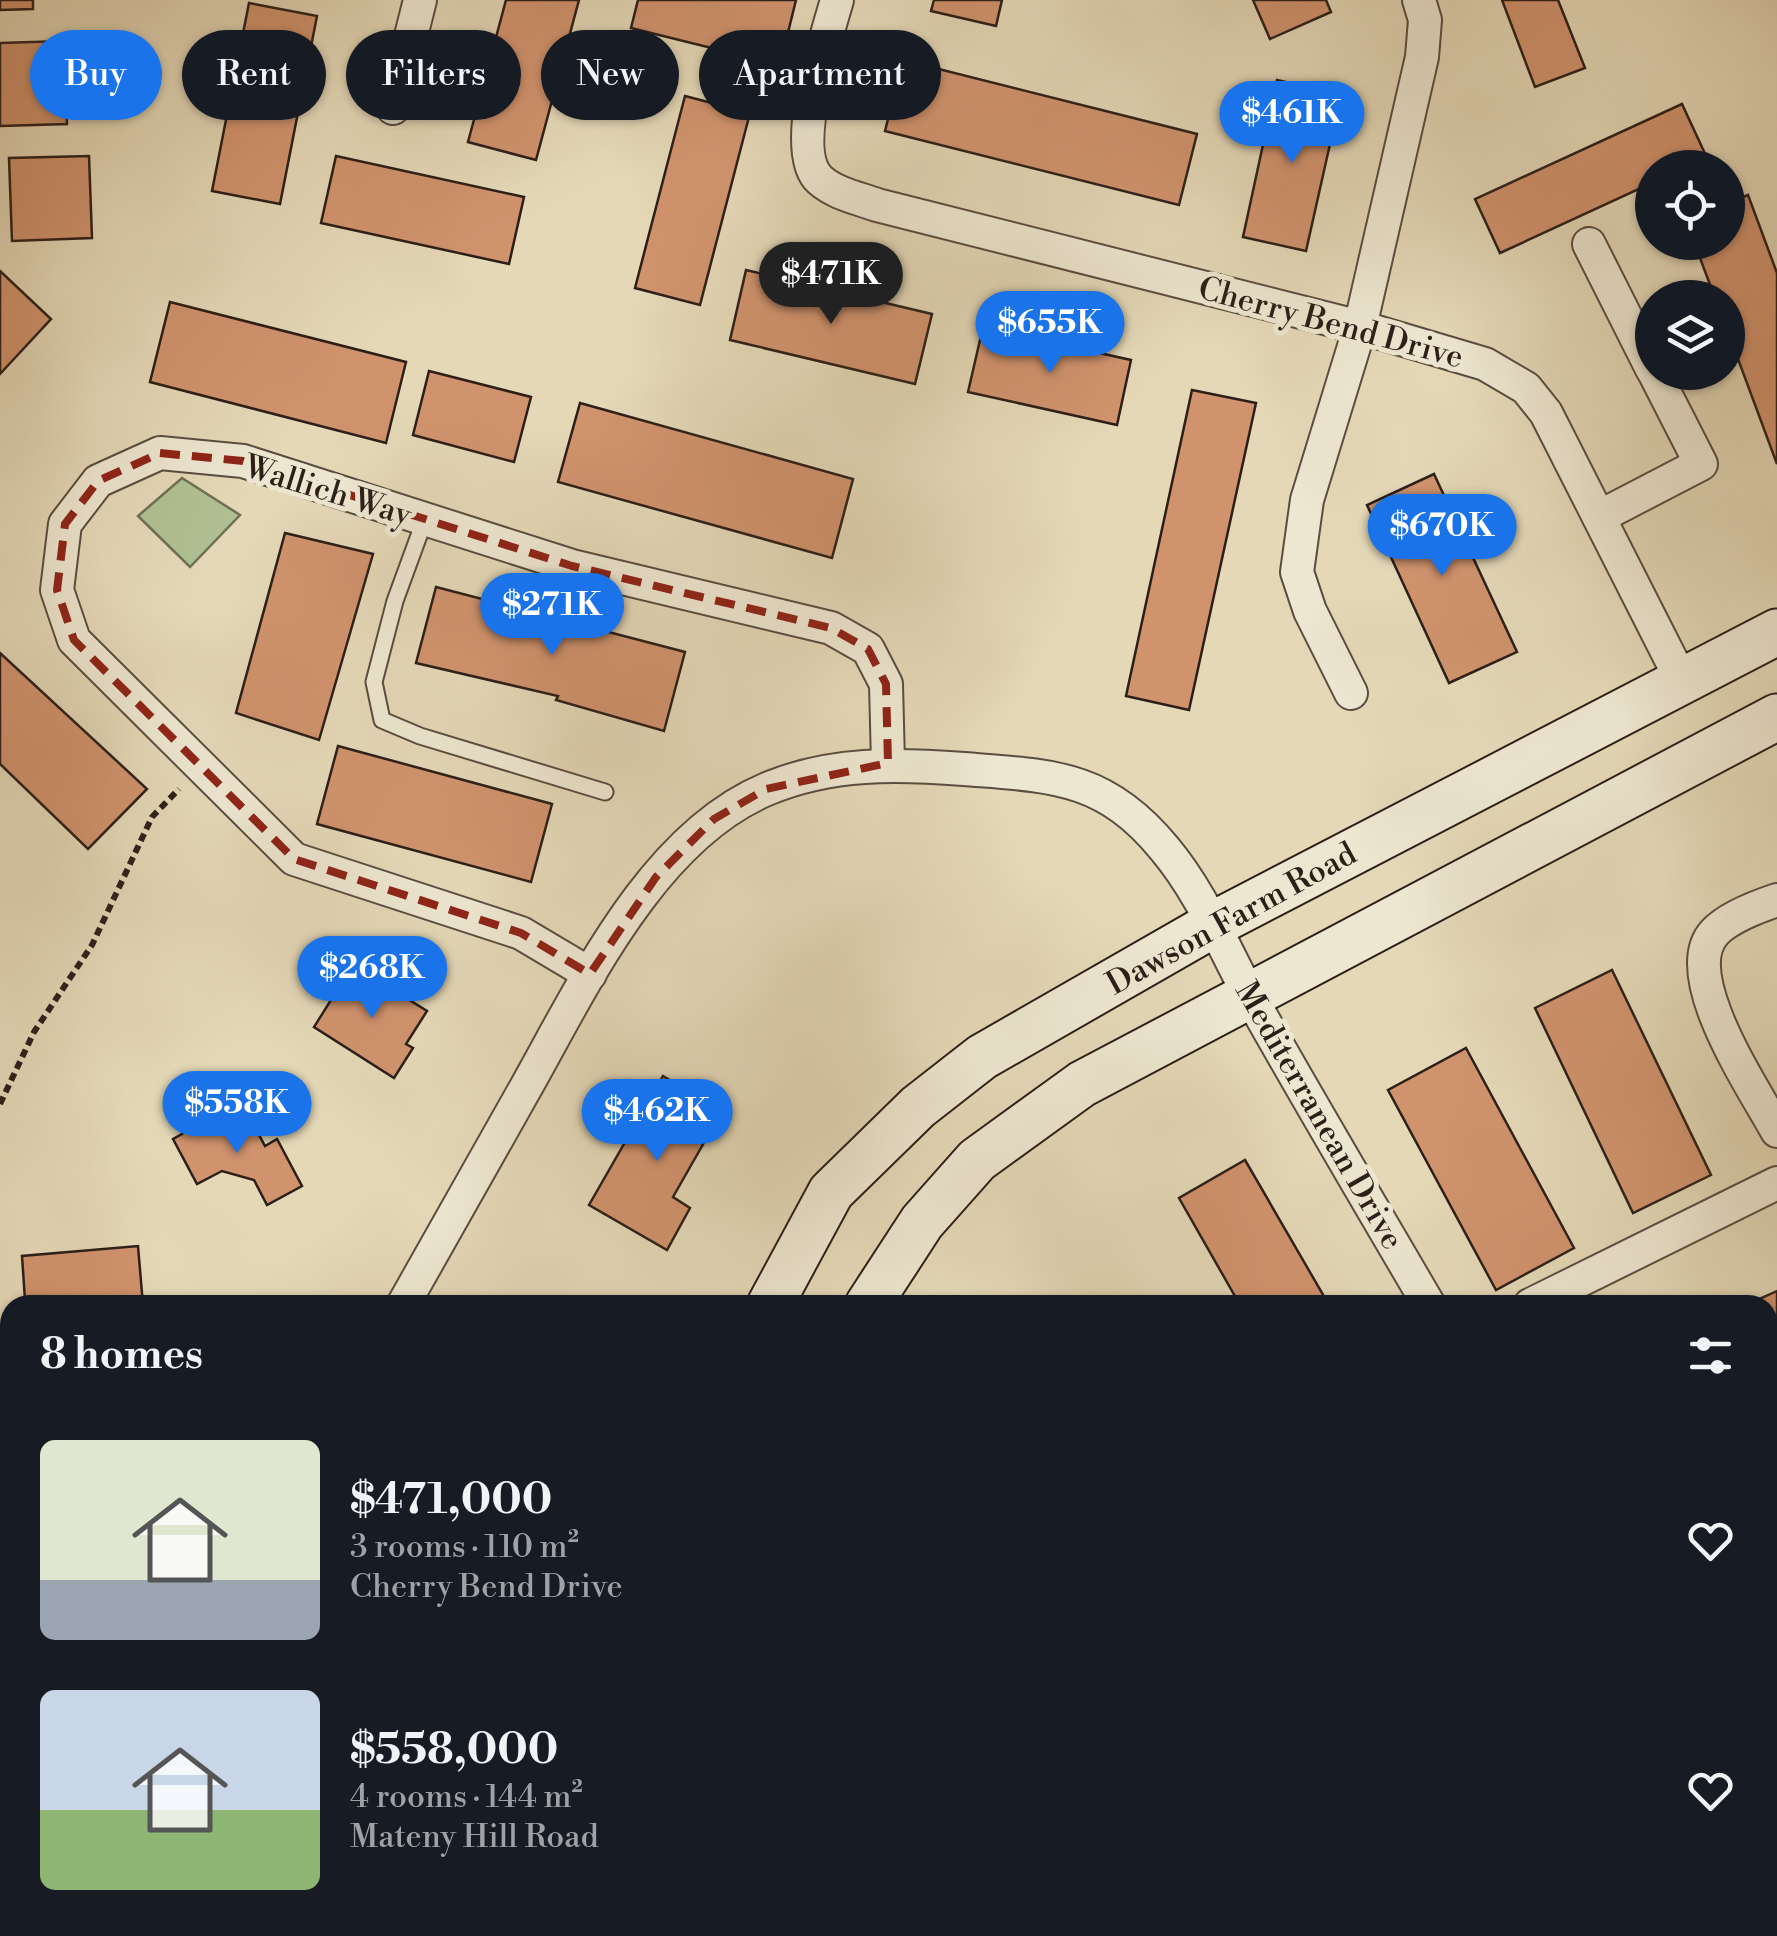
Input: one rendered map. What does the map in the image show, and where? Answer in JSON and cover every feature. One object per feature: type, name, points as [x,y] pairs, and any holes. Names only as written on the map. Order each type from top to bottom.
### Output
[{"type":"street","points":[[412,30],[420,0]]},
{"type":"street","name":"Cherry Bend Drive","points":[[837,0],[804,140],[816,178],[838,192],[1485,364],[1526,388],[1546,413],[1682,681]]},
{"type":"street","points":[[1351,693],[1310,611],[1297,572],[1306,500],[1360,328],[1422,57],[1425,20],[1419,0]]},
{"type":"street","points":[[1589,244],[1635,334]]},
{"type":"street","points":[[1599,517],[1701,464],[1664,390]]},
{"type":"street","name":"Wallich Way","points":[[590,974],[521,933],[294,858],[74,640],[57,590],[65,524],[98,481],[160,453],[243,461],[572,566],[831,628],[868,649],[886,684],[888,763]]},
{"type":"street","name":"Dawson Farm Road","points":[[775,1295],[831,1192],[918,1107],[982,1057],[1214,924],[1777,632]]},
{"type":"street","points":[[875,1295],[922,1222],[978,1160],[1082,1084],[1777,716]]},
{"type":"street","name":"Mediterranean Drive","points":[[409,1295],[590,974],[656,877],[714,819],[784,784],[819,772],[888,763],[1042,775],[1089,785],[1164,848],[1214,924],[1249,994],[1424,1295]]},
{"type":"street","points":[[1777,900],[1715,932],[1704,952],[1704,990],[1777,1131]]},
{"type":"street","points":[[1550,1295],[1777,1183]]},
{"type":"lane","points":[[426,519],[395,601],[374,682],[382,720],[420,736],[605,792]]},
{"type":"path","points":[[0,1104],[34,1032],[92,945],[152,817],[201,766]]},
{"type":"highlighted area","points":[[160,453],[243,461],[572,566],[831,628],[868,649],[886,684],[888,763],[766,789],[714,819],[656,877],[590,974],[521,933],[294,859],[74,640],[57,590],[65,524],[98,481]]},
{"type":"green space","points":[[182,478],[240,515],[190,567],[138,516]]},
{"type":"building","points":[[0,0],[33,0],[33,9],[0,10]]},
{"type":"building","points":[[506,0],[579,0],[571,30],[541,30],[541,120],[547,120],[536,160],[468,142],[474,120],[521,120],[521,30],[498,30]]},
{"type":"building","points":[[638,0],[796,0],[789,30],[699,30],[699,45],[679,40],[679,30],[631,28]]},
{"type":"building","points":[[934,0],[1002,0],[996,26],[931,11]]},
{"type":"building","points":[[1253,0],[1326,0],[1331,12],[1270,39]]},
{"type":"building","points":[[1502,0],[1558,0],[1585,68],[1535,87]]},
{"type":"building","points":[[249,3],[317,16],[314,30],[244,30]]},
{"type":"building","points":[[30,42],[30,120],[67,120],[67,124],[0,126],[0,43]]},
{"type":"building","points":[[941,70],[1197,134],[1179,205],[885,131],[888,120],[941,120]]},
{"type":"building","points":[[1277,80],[1341,95],[1306,251],[1243,237]]},
{"type":"building","points":[[685,96],[699,100],[699,120],[748,120],[700,305],[635,288]]},
{"type":"building","points":[[1682,104],[1703,150],[1635,150],[1635,191],[1500,253],[1475,199]]},
{"type":"building","points":[[226,120],[297,120],[280,204],[212,191]]},
{"type":"building","points":[[89,156],[92,238],[12,241],[9,158]]},
{"type":"building","points":[[336,156],[524,197],[509,264],[321,223]]},
{"type":"building","points":[[1748,195],[1777,273],[1777,464],[1745,378],[1745,280],[1708,280],[1701,260],[1745,260]]},
{"type":"building","points":[[746,270],[932,314],[915,384],[730,340]]},
{"type":"building","points":[[0,271],[51,319],[0,374]]},
{"type":"building","points":[[170,302],[406,362],[386,443],[150,382]]},
{"type":"building","points":[[983,327],[1131,360],[1117,425],[968,392]]},
{"type":"building","points":[[429,371],[531,397],[514,462],[413,435]]},
{"type":"building","points":[[1192,390],[1256,403],[1189,710],[1126,696]]},
{"type":"building","points":[[580,403],[853,479],[832,558],[558,482]]},
{"type":"building","points":[[1434,474],[1517,652],[1449,683],[1367,505]]},
{"type":"building","points":[[285,533],[373,554],[319,740],[236,713]]},
{"type":"building","points":[[436,587],[685,652],[664,731],[556,700],[558,696],[416,663]]},
{"type":"building","points":[[0,653],[147,789],[88,849],[0,764]]},
{"type":"building","points":[[338,746],[552,804],[531,882],[317,824]]},
{"type":"building","points":[[353,965],[427,1011],[406,1044],[413,1048],[394,1078],[314,1027]]},
{"type":"building","points":[[1612,970],[1711,1175],[1633,1213],[1535,1008]]},
{"type":"building","points":[[1466,1048],[1574,1248],[1496,1290],[1388,1090]]},
{"type":"building","points":[[663,1076],[722,1111],[673,1197],[690,1208],[667,1250],[589,1205]]},
{"type":"building","points":[[225,1110],[234,1127],[250,1118],[265,1146],[277,1139],[302,1186],[267,1205],[254,1180],[222,1171],[197,1184],[173,1139]]},
{"type":"building","points":[[1245,1160],[1323,1295],[1234,1295],[1179,1198]]},
{"type":"building","points":[[138,1246],[142,1295],[25,1295],[22,1256]]}]
